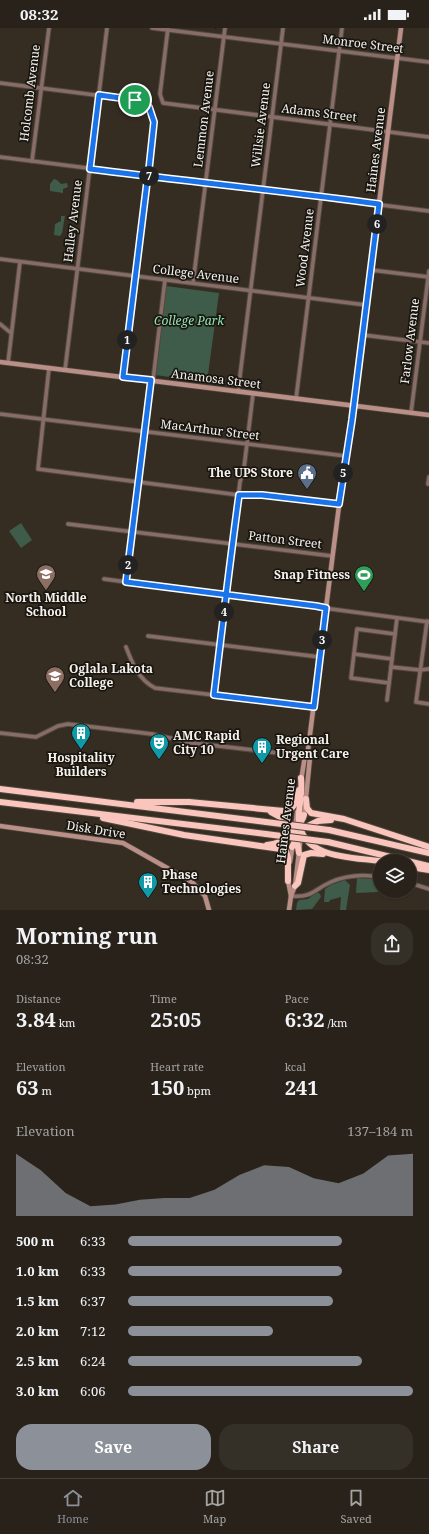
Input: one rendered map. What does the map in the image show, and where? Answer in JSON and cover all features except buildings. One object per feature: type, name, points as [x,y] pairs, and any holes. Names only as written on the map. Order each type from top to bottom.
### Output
[{"type":"highway","points":[[301,778],[301,829],[308,841],[320,850],[348,857]]},
{"type":"highway","points":[[0,789],[329,830],[429,853]]},
{"type":"highway","points":[[118,804],[128,802],[189,802],[284,811],[290,810],[296,803],[299,790]]},
{"type":"highway","points":[[306,799],[307,808],[311,813],[337,817],[429,847]]},
{"type":"highway","points":[[0,802],[328,842],[429,866]]},
{"type":"highway","points":[[62,810],[171,833],[266,845],[278,842],[295,834],[314,822],[325,820],[354,823]]},
{"type":"highway","points":[[262,810],[272,812],[284,818],[290,824],[295,834],[299,853]]},
{"type":"highway","points":[[301,829],[304,815]]},
{"type":"highway","points":[[292,847],[295,834]]},
{"type":"highway","points":[[253,844],[286,851],[288,881]]},
{"type":"highway","points":[[294,886],[298,883],[301,860],[306,854],[315,853],[373,860]]},
{"type":"highway","points":[[417,868],[429,870]]},
{"type":"main road","name":"Haines Avenue","points":[[295,834],[299,790],[308,755],[332,556],[354,406],[401,28]]},
{"type":"main road","name":"Anamosa Street","points":[[0,362],[296,400],[429,415]]},
{"type":"main road","name":"Haines Avenue","points":[[304,815],[307,786],[307,757]]},
{"type":"main road","name":"Disk Drive","points":[[0,826],[123,843],[192,882],[206,896],[209,910]]},
{"type":"main road","name":"Haines Avenue","points":[[289,910],[299,853],[301,829]]},
{"type":"main road","name":"Haines Avenue","points":[[291,896],[288,881],[292,847]]},
{"type":"street","name":"Holcomb Avenue","points":[[32,161],[49,28]]},
{"type":"street","name":"Halley Avenue","points":[[65,370],[107,28]]},
{"type":"street","name":"Monroe Street","points":[[152,28],[429,62]]},
{"type":"street","name":"Lemmon Avenue","points":[[193,284],[225,28]]},
{"type":"street","name":"Willsie Avenue","points":[[238,392],[283,28]]},
{"type":"street","name":"Wood Avenue","points":[[296,400],[342,28]]},
{"type":"street","name":"Adams Street","points":[[168,29],[161,100],[165,103],[429,137]]},
{"type":"street","points":[[0,83],[135,100],[149,107],[154,122],[123,377]]},
{"type":"street","points":[[0,157],[429,211]]},
{"type":"street","name":"College Avenue","points":[[0,259],[366,305]]},
{"type":"street","points":[[8,363],[20,262]]},
{"type":"street","points":[[371,270],[429,277]]},
{"type":"street","name":"Farlow Avenue","points":[[411,413],[429,271]]},
{"type":"street","points":[[126,582],[144,432],[166,280]]},
{"type":"street","points":[[0,324],[11,334]]},
{"type":"street","points":[[363,335],[429,344]]},
{"type":"street","points":[[49,368],[38,469],[239,495],[262,495],[339,504]]},
{"type":"street","points":[[214,695],[232,544],[253,394]]},
{"type":"street","name":"MacArthur Street","points":[[0,414],[346,456]]},
{"type":"street","points":[[428,484],[429,477]]},
{"type":"street","name":"Patton Street","points":[[68,524],[332,556]]},
{"type":"street","points":[[104,579],[428,621],[416,702],[429,704]]},
{"type":"street","points":[[387,700],[397,618]]},
{"type":"street","points":[[389,683],[351,678],[357,629],[395,634]]},
{"type":"street","points":[[148,636],[320,657]]},
{"type":"street","points":[[126,647],[137,672],[151,686],[161,689],[314,707]]},
{"type":"street","points":[[354,654],[392,659]]},
{"type":"street","points":[[391,667],[420,670],[429,669]]},
{"type":"street","points":[[0,733],[36,737],[58,726],[68,724],[152,734],[192,743],[307,757]]},
{"type":"street","points":[[291,896],[306,896],[329,883],[349,877],[373,877]]},
{"type":"street","points":[[417,885],[429,889]]},
{"type":"green space","points":[[54,179],[61,184],[67,183],[68,187],[63,189],[63,193],[50,191],[50,184]]},
{"type":"green space","points":[[61,216],[65,216],[62,233],[60,236],[54,235],[55,224],[61,221]]},
{"type":"green space","name":"College Park","points":[[166,286],[219,293],[207,382],[155,375]]},
{"type":"green space","points":[[21,523],[32,540],[21,548],[9,531]]},
{"type":"green space","points":[[357,878],[373,879],[373,892],[356,893]]},
{"type":"green space","points":[[345,880],[350,885],[346,910],[340,910],[341,897],[330,900],[329,902],[324,902],[325,889]]},
{"type":"green space","points":[[317,892],[321,897],[312,909],[296,910],[299,900],[308,899]]},
{"type":"place","name":"The UPS Store","points":[[307,490]]},
{"type":"place","name":"North Middle School","points":[[46,591]]},
{"type":"place","name":"Snap Fitness","points":[[364,592]]},
{"type":"place","name":"Oglala Lakota College","points":[[55,693]]},
{"type":"place","name":"Hospitality Builders","points":[[81,750]]},
{"type":"place","name":"AMC Rapid City 10","points":[[159,760]]},
{"type":"place","name":"Regional Urgent Care","points":[[262,764]]},
{"type":"place","name":"Phase Technologies","points":[[148,899]]},
{"type":"route","points":[[135,100],[99,95],[90,169],[119,172],[148,176],[177,180],[292,194],[379,204],[351,429],[339,504],[262,495],[239,495],[232,544],[226,594],[214,695],[314,707],[326,608],[226,594],[126,582],[151,380],[123,377],[147,182],[148,176],[149,169],[154,122],[153,115],[149,107],[142,102],[135,100]]}]
